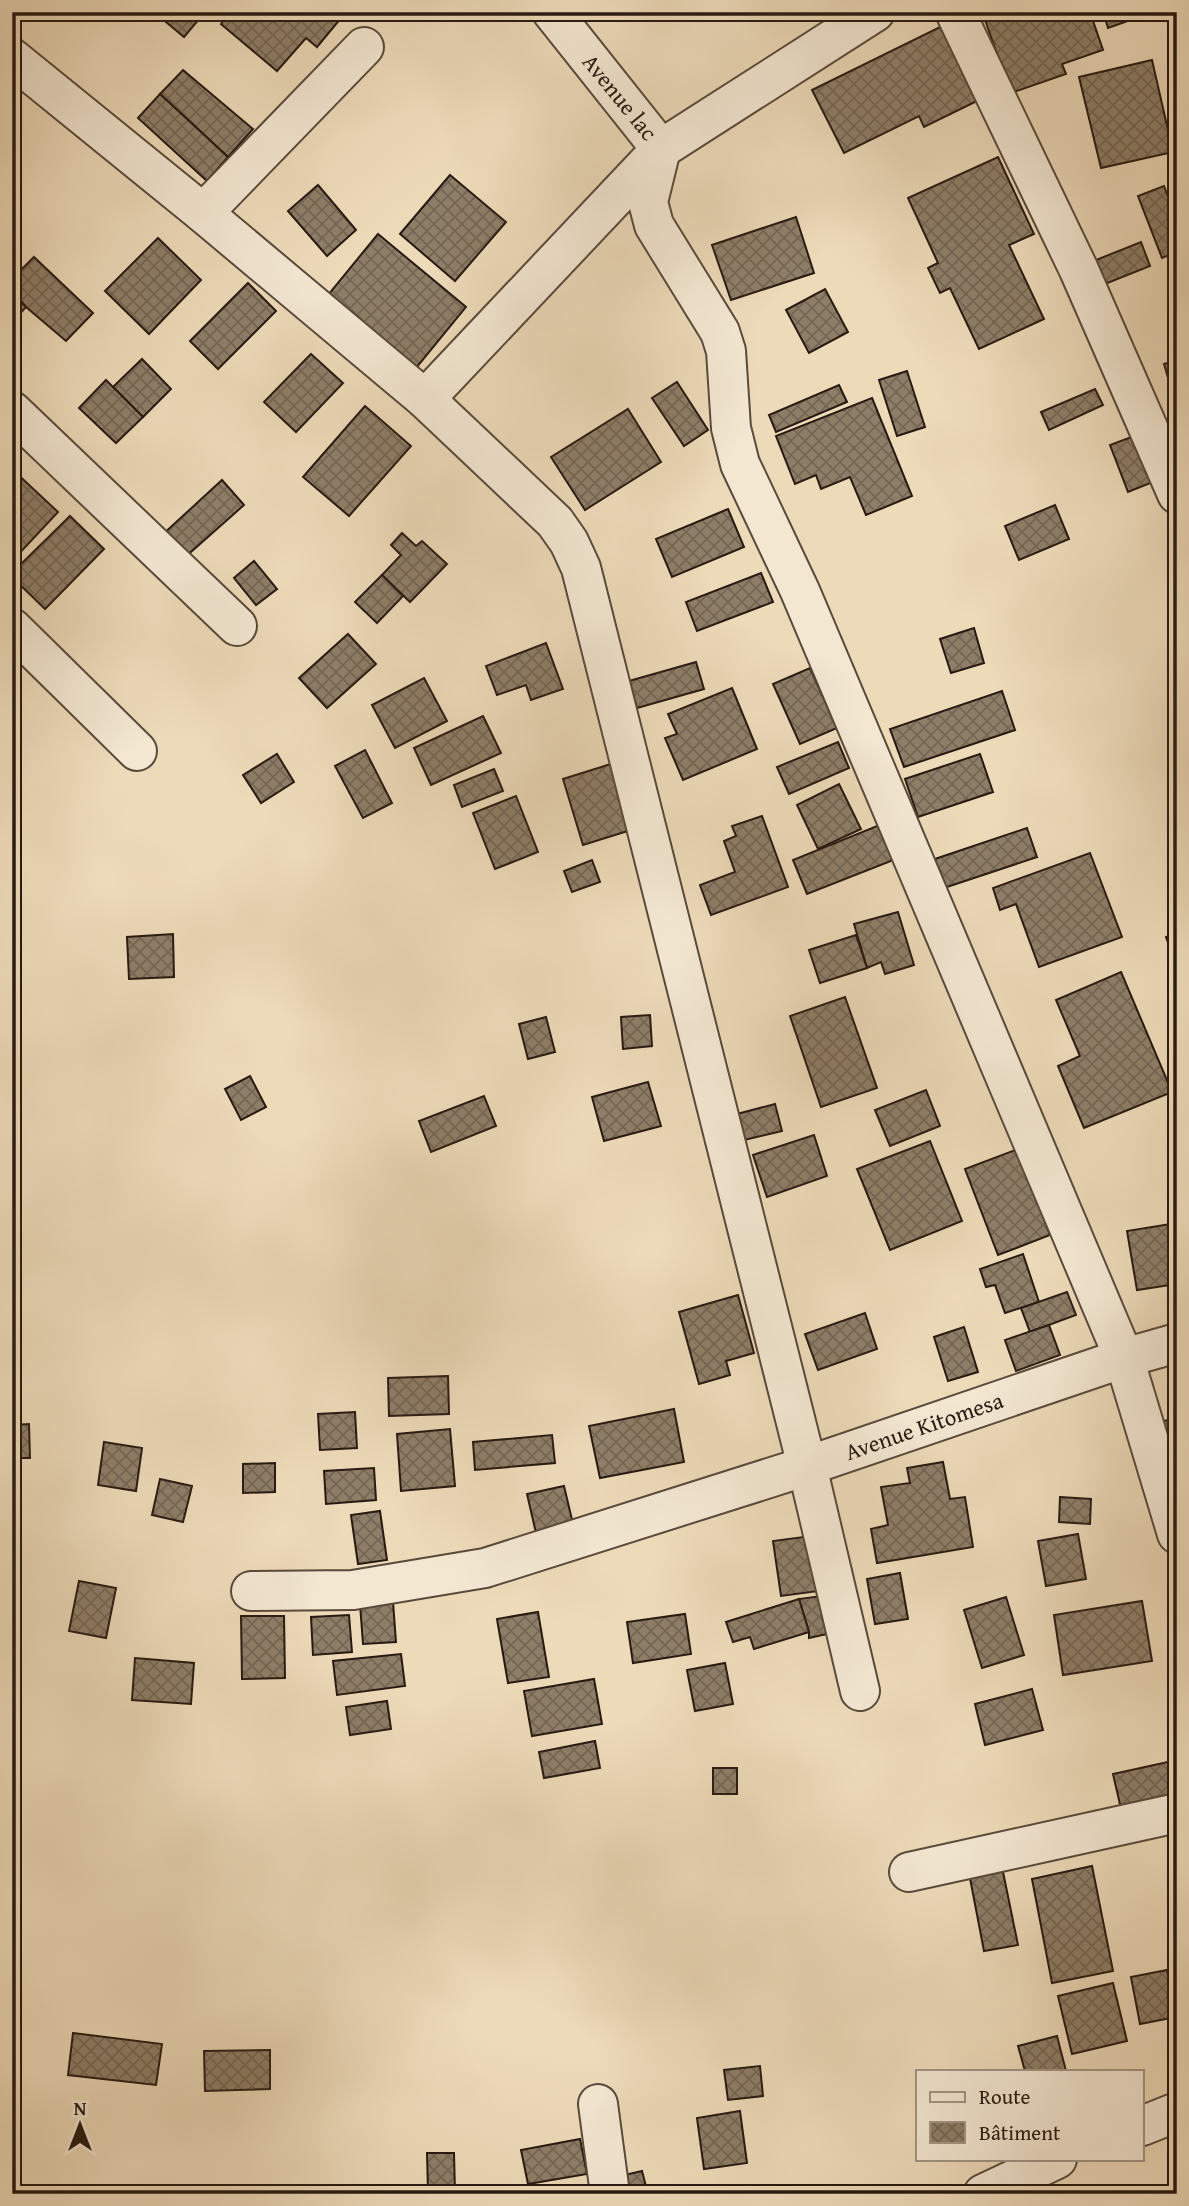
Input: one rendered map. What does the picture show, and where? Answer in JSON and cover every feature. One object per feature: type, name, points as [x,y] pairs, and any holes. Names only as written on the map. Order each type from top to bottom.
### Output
[{"type":"street","name":"Avenue lac","points":[[552,12],[661,149]]},
{"type":"street","points":[[425,399],[661,149],[876,12]]},
{"type":"street","points":[[955,12],[1079,270],[1177,494]]},
{"type":"street","points":[[203,213],[364,47]]},
{"type":"street","points":[[12,58],[425,399],[555,522],[569,542],[581,568],[807,1466],[860,1691]]},
{"type":"street","points":[[661,149],[648,202],[654,225],[720,332],[726,351],[731,428],[740,464],[800,591],[1124,1358],[1177,1534]]},
{"type":"street","points":[[12,411],[237,626]]},
{"type":"street","points":[[12,628],[137,751]]},
{"type":"street","name":"Avenue Kitomesa","points":[[251,1591],[353,1590],[485,1568],[807,1466],[1124,1358],[1177,1343]]},
{"type":"street","points":[[909,1872],[1177,1812]]},
{"type":"street","points":[[598,2104],[610,2194]]},
{"type":"street","points":[[1144,2125],[1177,2112]]},
{"type":"street","points":[[983,2194],[1055,2160]]},
{"type":"building","points":[[154,12],[205,12],[184,37]]},
{"type":"building","points":[[230,12],[334,12],[341,18],[317,47],[306,38],[277,71],[221,24]]},
{"type":"building","points":[[999,12],[1030,12],[1031,16],[1042,12],[1090,12],[1103,50],[1062,64],[1066,74],[1011,93],[985,20],[1000,15]]},
{"type":"building","points":[[1103,12],[1153,12],[1108,28]]},
{"type":"building","points":[[942,26],[979,100],[924,127],[919,116],[844,153],[812,90]]},
{"type":"building","points":[[1152,60],[1173,152],[1101,168],[1079,77]]},
{"type":"building","points":[[183,70],[253,129],[228,157],[160,94]]},
{"type":"building","points":[[160,94],[228,157],[207,181],[138,118]]},
{"type":"building","points":[[998,157],[1034,234],[1009,245],[1044,319],[979,349],[950,288],[940,293],[928,268],[938,263],[908,198]]},
{"type":"building","points":[[450,175],[506,222],[455,281],[400,234]]},
{"type":"building","points":[[318,185],[356,230],[327,256],[288,211]]},
{"type":"building","points":[[1164,186],[1177,221],[1177,252],[1162,258],[1138,196]]},
{"type":"building","points":[[796,217],[814,273],[731,300],[712,245]]},
{"type":"building","points":[[378,234],[466,307],[416,368],[328,295]]},
{"type":"building","points":[[158,238],[201,280],[149,334],[105,291]]},
{"type":"building","points":[[1141,242],[1150,266],[1105,284],[1096,260]]},
{"type":"building","points":[[34,257],[93,313],[66,341],[26,307],[12,290],[12,279]]},
{"type":"building","points":[[248,283],[276,311],[218,369],[190,341]]},
{"type":"building","points":[[825,289],[848,332],[809,353],[786,310]]},
{"type":"building","points":[[12,295],[26,307],[12,322]]},
{"type":"building","points":[[311,354],[343,383],[296,432],[264,402]]},
{"type":"building","points":[[142,359],[171,389],[143,417],[113,387]]},
{"type":"building","points":[[1177,360],[1177,394],[1173,395],[1164,364]]},
{"type":"building","points":[[907,371],[925,427],[897,436],[879,380]]},
{"type":"building","points":[[106,380],[143,417],[116,443],[79,408]]},
{"type":"building","points":[[677,382],[708,430],[684,446],[652,398]]},
{"type":"building","points":[[839,385],[847,402],[776,432],[769,415]]},
{"type":"building","points":[[1095,389],[1103,405],[1049,430],[1041,412]]},
{"type":"building","points":[[872,398],[912,496],[866,515],[850,477],[821,489],[816,475],[795,484],[776,436]]},
{"type":"building","points":[[365,406],[411,446],[349,516],[303,477]]},
{"type":"building","points":[[628,409],[661,462],[585,510],[551,457]]},
{"type":"building","points":[[1134,436],[1153,482],[1128,492],[1110,445]]},
{"type":"building","points":[[12,469],[58,512],[16,557],[12,554]]},
{"type":"building","points":[[222,480],[244,505],[183,559],[161,536]]},
{"type":"building","points":[[1055,505],[1069,539],[1019,560],[1005,526]]},
{"type":"building","points":[[728,509],[744,547],[672,577],[656,539]]},
{"type":"building","points":[[70,516],[104,549],[45,609],[12,577],[12,573]]},
{"type":"building","points":[[402,533],[416,546],[422,541],[447,564],[410,602],[382,575],[401,555],[391,545]]},
{"type":"building","points":[[254,561],[277,589],[256,605],[234,578]]},
{"type":"building","points":[[761,573],[773,602],[697,631],[686,602]]},
{"type":"building","points":[[382,575],[403,596],[377,623],[355,602]]},
{"type":"building","points":[[974,628],[984,663],[951,673],[940,639]]},
{"type":"building","points":[[348,634],[376,664],[327,708],[299,678]]},
{"type":"building","points":[[546,643],[563,689],[531,700],[526,685],[497,695],[486,666]]},
{"type":"building","points":[[696,662],[704,689],[637,708],[629,681]]},
{"type":"building","points":[[810,668],[837,728],[800,744],[773,684]]},
{"type":"building","points":[[424,678],[447,721],[395,748],[372,705]]},
{"type":"building","points":[[732,688],[757,749],[683,780],[665,738],[677,734],[668,714]]},
{"type":"building","points":[[1002,691],[1015,730],[904,767],[890,729]]},
{"type":"building","points":[[483,716],[501,753],[431,785],[414,748]]},
{"type":"building","points":[[838,742],[849,768],[789,794],[777,767]]},
{"type":"building","points":[[365,750],[392,803],[363,818],[335,766]]},
{"type":"building","points":[[277,754],[294,782],[261,803],[243,775]]},
{"type":"building","points":[[980,754],[993,792],[918,817],[905,779]]},
{"type":"building","points":[[614,763],[634,829],[583,845],[563,779]]},
{"type":"building","points":[[494,769],[503,791],[462,807],[454,785]]},
{"type":"building","points":[[839,784],[861,829],[818,849],[797,805]]},
{"type":"building","points":[[516,796],[538,852],[495,869],[473,813]]},
{"type":"building","points":[[762,816],[788,887],[711,915],[700,885],[735,872],[724,841],[736,836],[732,826]]},
{"type":"building","points":[[882,824],[896,859],[807,894],[793,860]]},
{"type":"building","points":[[1027,828],[1037,857],[944,888],[935,859]]},
{"type":"building","points":[[1090,853],[1122,937],[1039,967],[1016,904],[1000,910],[993,888]]},
{"type":"building","points":[[592,860],[600,882],[572,892],[564,871]]},
{"type":"building","points":[[898,912],[914,965],[885,974],[881,962],[867,968],[854,924]]},
{"type":"building","points":[[1177,933],[1177,966],[1166,937]]},
{"type":"building","points":[[173,934],[174,977],[129,979],[127,937]]},
{"type":"building","points":[[856,935],[867,968],[820,983],[809,950]]},
{"type":"building","points":[[1121,972],[1172,1092],[1084,1128],[1058,1066],[1080,1056],[1056,1000]]},
{"type":"building","points":[[845,997],[877,1088],[821,1107],[790,1016]]},
{"type":"building","points":[[650,1015],[652,1046],[623,1049],[621,1017]]},
{"type":"building","points":[[546,1017],[555,1052],[528,1059],[519,1024]]},
{"type":"building","points":[[250,1076],[266,1107],[241,1120],[225,1089]]},
{"type":"building","points":[[648,1082],[661,1126],[604,1141],[592,1097]]},
{"type":"building","points":[[926,1090],[940,1126],[890,1146],[875,1110]]},
{"type":"building","points":[[484,1096],[496,1126],[431,1152],[419,1121]]},
{"type":"building","points":[[775,1104],[782,1131],[744,1140],[737,1114]]},
{"type":"building","points":[[814,1135],[827,1176],[767,1197],[753,1155]]},
{"type":"building","points":[[930,1141],[962,1221],[890,1250],[857,1169]]},
{"type":"building","points":[[1018,1149],[1050,1235],[998,1255],[965,1169]]},
{"type":"building","points":[[1177,1223],[1177,1284],[1137,1290],[1127,1231]]},
{"type":"building","points":[[1023,1254],[1039,1302],[1005,1313],[995,1285],[986,1287],[980,1269]]},
{"type":"building","points":[[1067,1292],[1076,1315],[1030,1332],[1021,1308]]},
{"type":"building","points":[[738,1295],[754,1353],[726,1361],[730,1375],[699,1384],[679,1312]]},
{"type":"building","points":[[865,1313],[877,1349],[818,1370],[805,1334]]},
{"type":"building","points":[[1049,1325],[1060,1355],[1016,1371],[1005,1340]]},
{"type":"building","points":[[964,1327],[978,1372],[948,1381],[934,1337]]},
{"type":"building","points":[[448,1376],[449,1414],[389,1416],[388,1378]]},
{"type":"building","points":[[674,1409],[684,1462],[600,1478],[589,1426]]},
{"type":"building","points":[[355,1412],[357,1448],[320,1450],[318,1414]]},
{"type":"building","points":[[1177,1419],[1177,1451],[1165,1452],[1162,1421]]},
{"type":"building","points":[[29,1424],[30,1458],[12,1458],[12,1425]]},
{"type":"building","points":[[450,1429],[455,1486],[401,1491],[397,1434]]},
{"type":"building","points":[[552,1435],[555,1463],[475,1470],[473,1442]]},
{"type":"building","points":[[104,1442],[142,1448],[136,1491],[98,1485]]},
{"type":"building","points":[[943,1462],[950,1499],[965,1497],[973,1547],[877,1563],[871,1529],[888,1525],[881,1487],[910,1483],[907,1468]]},
{"type":"building","points":[[275,1463],[275,1492],[243,1493],[243,1464]]},
{"type":"building","points":[[374,1468],[376,1500],[326,1504],[324,1471]]},
{"type":"building","points":[[160,1479],[192,1486],[183,1522],[152,1515]]},
{"type":"building","points":[[564,1486],[573,1524],[536,1533],[527,1494]]},
{"type":"building","points":[[1060,1497],[1091,1499],[1090,1524],[1059,1522]]},
{"type":"building","points":[[380,1511],[387,1560],[358,1564],[351,1515]]},
{"type":"building","points":[[1078,1534],[1086,1579],[1046,1586],[1038,1541]]},
{"type":"building","points":[[811,1536],[819,1591],[781,1596],[773,1541]]},
{"type":"building","points":[[900,1573],[908,1619],[875,1624],[867,1579]]},
{"type":"building","points":[[79,1581],[116,1588],[106,1638],[69,1631]]},
{"type":"building","points":[[829,1595],[836,1632],[809,1638],[799,1599]]},
{"type":"building","points":[[1006,1597],[1024,1655],[982,1668],[964,1610]]},
{"type":"building","points":[[799,1599],[809,1632],[754,1649],[750,1637],[733,1642],[726,1622]]},
{"type":"building","points":[[1142,1601],[1152,1661],[1063,1675],[1054,1615]]},
{"type":"building","points":[[393,1602],[396,1642],[363,1644],[360,1604]]},
{"type":"building","points":[[538,1612],[549,1677],[508,1683],[497,1619]]},
{"type":"building","points":[[685,1614],[691,1654],[633,1663],[627,1622]]},
{"type":"building","points":[[349,1615],[352,1652],[313,1655],[311,1617]]},
{"type":"building","points":[[241,1616],[284,1616],[285,1678],[242,1679]]},
{"type":"building","points":[[401,1654],[405,1686],[337,1695],[333,1661]]},
{"type":"building","points":[[135,1658],[194,1663],[191,1704],[132,1700]]},
{"type":"building","points":[[725,1663],[733,1704],[695,1711],[687,1670]]},
{"type":"building","points":[[594,1679],[602,1724],[532,1736],[524,1691]]},
{"type":"building","points":[[1032,1689],[1043,1730],[985,1745],[975,1704]]},
{"type":"building","points":[[387,1701],[391,1729],[350,1735],[346,1707]]},
{"type":"building","points":[[595,1741],[600,1768],[544,1778],[539,1752]]},
{"type":"building","points":[[1177,1760],[1177,1801],[1122,1813],[1113,1774]]},
{"type":"building","points":[[713,1768],[737,1768],[737,1794],[713,1794]]},
{"type":"building","points":[[1092,1866],[1113,1971],[1052,1983],[1032,1879]]},
{"type":"building","points":[[1002,1867],[1018,1945],[984,1951],[969,1873]]},
{"type":"building","points":[[1167,1970],[1176,2017],[1140,2024],[1131,1977]]},
{"type":"building","points":[[1113,1983],[1127,2041],[1072,2054],[1058,1996]]},
{"type":"building","points":[[73,2033],[162,2044],[156,2085],[68,2075]]},
{"type":"building","points":[[1057,2036],[1066,2070],[1025,2070],[1018,2046]]},
{"type":"building","points":[[270,2050],[270,2089],[205,2091],[204,2051]]},
{"type":"building","points":[[760,2066],[763,2096],[728,2100],[724,2070]]},
{"type":"building","points":[[12,2088],[21,2089],[16,2139],[12,2139]]},
{"type":"building","points":[[740,2111],[747,2163],[704,2169],[697,2118]]},
{"type":"building","points":[[580,2139],[587,2174],[528,2184],[521,2150]]},
{"type":"building","points":[[427,2153],[454,2153],[455,2192],[428,2192]]},
{"type":"building","points":[[642,2171],[648,2194],[616,2194],[612,2178]]},
{"type":"building","points":[[1177,2184],[1177,2194],[1146,2192]]}]
